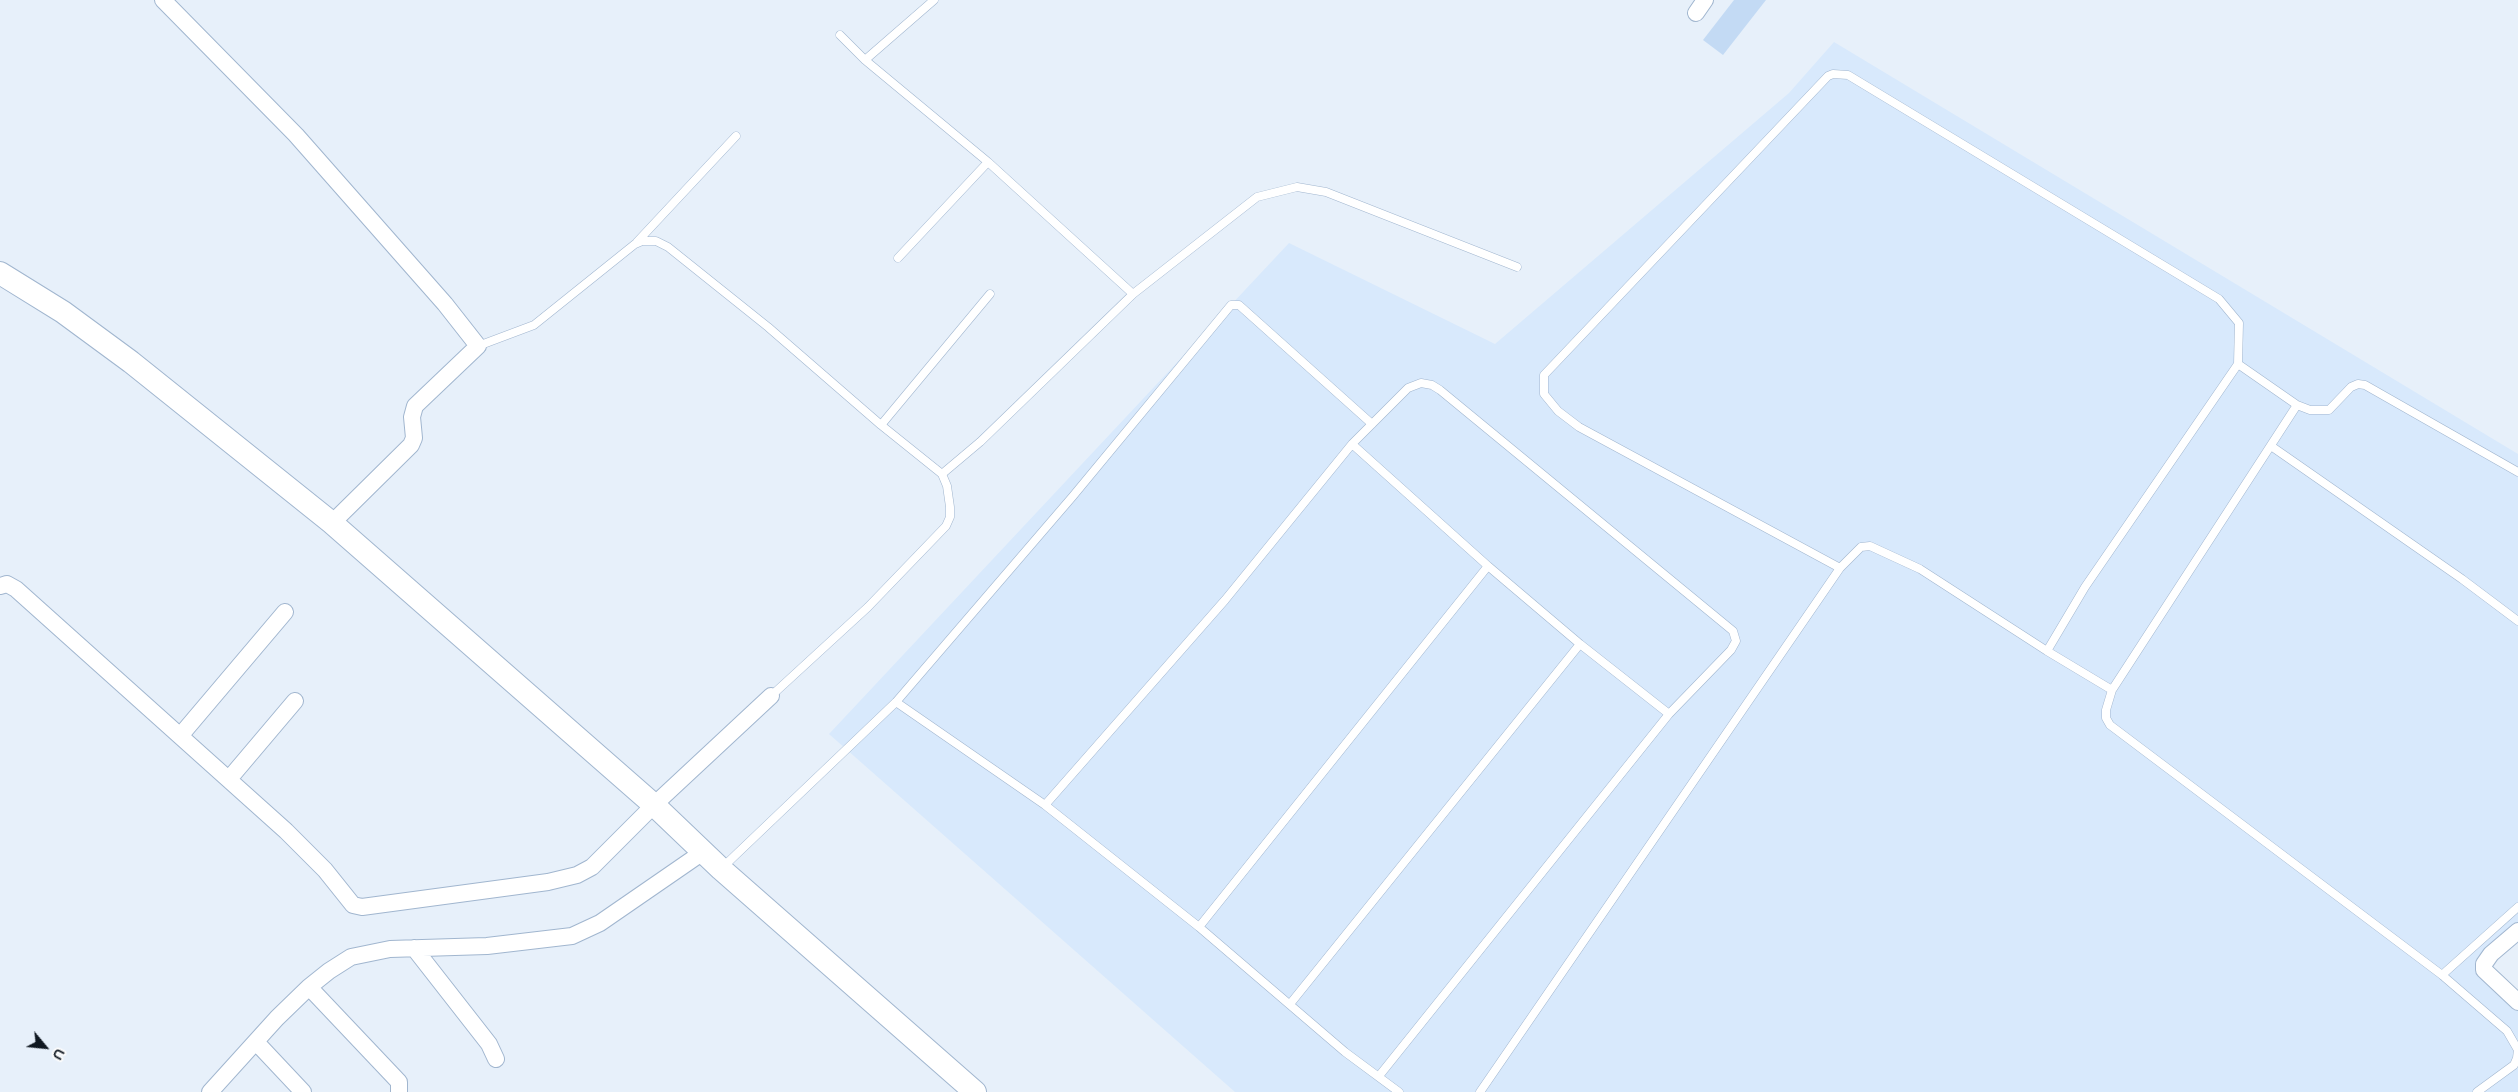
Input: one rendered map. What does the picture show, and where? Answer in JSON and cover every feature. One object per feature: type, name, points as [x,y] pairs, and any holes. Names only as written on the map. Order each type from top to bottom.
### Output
[{"type":"street","points":[[163,0],[296,135],[446,304],[478,346],[415,406],[412,417],[414,438],[411,445],[332,523]]},
{"type":"street","points":[[0,273],[63,312],[131,362],[332,523],[662,813],[720,869],[975,1092]]},
{"type":"street","points":[[0,586],[7,584],[16,589],[292,837],[325,870],[353,905],[362,907],[548,882],[577,875],[592,868],[662,813],[771,696]]},
{"type":"street","points":[[180,736],[285,612]]},
{"type":"street","points":[[229,779],[295,701]]},
{"type":"street","points":[[210,1092],[277,1018],[309,987],[351,957],[390,948],[487,946],[572,936],[600,923],[697,846]]},
{"type":"street","points":[[2518,931],[2491,954],[2484,964],[2484,970],[2518,1002]]},
{"type":"street","points":[[414,948],[489,1044],[496,1059]]},
{"type":"street","points":[[309,987],[399,1082],[399,1092]]},
{"type":"street","points":[[256,1042],[303,1092]]},
{"type":"lane","points":[[865,60],[934,0]]},
{"type":"lane","points":[[840,34],[865,60],[988,162],[1134,294]]},
{"type":"lane","points":[[1840,568],[1579,427],[1548,402],[1543,385],[1544,375],[1828,76],[1838,73],[1848,75],[2219,299],[2239,323],[2238,364],[2086,588],[2047,651]]},
{"type":"lane","points":[[478,346],[534,325],[635,244],[736,136]]},
{"type":"lane","points":[[898,258],[988,162]]},
{"type":"lane","points":[[942,474],[980,442],[1134,294],[1257,197],[1297,187],[1326,192],[1516,267]]},
{"type":"lane","points":[[635,244],[649,240],[668,247],[768,327],[881,425],[942,474],[947,486],[950,516],[946,526],[868,607],[771,696]]},
{"type":"lane","points":[[881,425],[990,294]]},
{"type":"lane","points":[[720,869],[896,702],[1073,496],[1231,305],[1239,305],[1372,424]]},
{"type":"lane","points":[[2238,364],[2297,405],[2310,410],[2329,410],[2352,386],[2358,384],[2365,385],[2518,472]]},
{"type":"lane","points":[[1045,805],[1214,613],[1352,444],[1408,388],[1421,384],[1432,386],[1733,631],[1736,641],[1731,650],[1669,714],[1379,1076]]},
{"type":"lane","points":[[2297,405],[2112,690],[2106,710],[2106,718],[2110,725],[2442,974],[2507,1031],[2518,1050],[2514,1065],[2477,1092]]},
{"type":"lane","points":[[1352,444],[1488,566],[1580,644],[1669,714]]},
{"type":"lane","points":[[2271,446],[2462,578],[2518,621]]},
{"type":"lane","points":[[1480,1092],[1840,568],[1861,547],[1878,548],[1920,569],[2047,651],[2112,690]]},
{"type":"lane","points":[[1198,927],[1488,566]]},
{"type":"lane","points":[[1290,1004],[1580,644]]},
{"type":"lane","points":[[896,702],[1045,805],[1198,927],[1345,1052],[1399,1092]]},
{"type":"lane","points":[[2442,974],[2518,906]]},
{"type":"shaded area","points":[[1834,42],[2518,454],[2518,928],[2482,964],[2518,996],[2518,1092],[1235,1092],[829,734],[1289,243],[1495,344],[1789,93]]},
{"type":"building","points":[[1734,0],[1766,0],[1723,55],[1703,40]]}]
